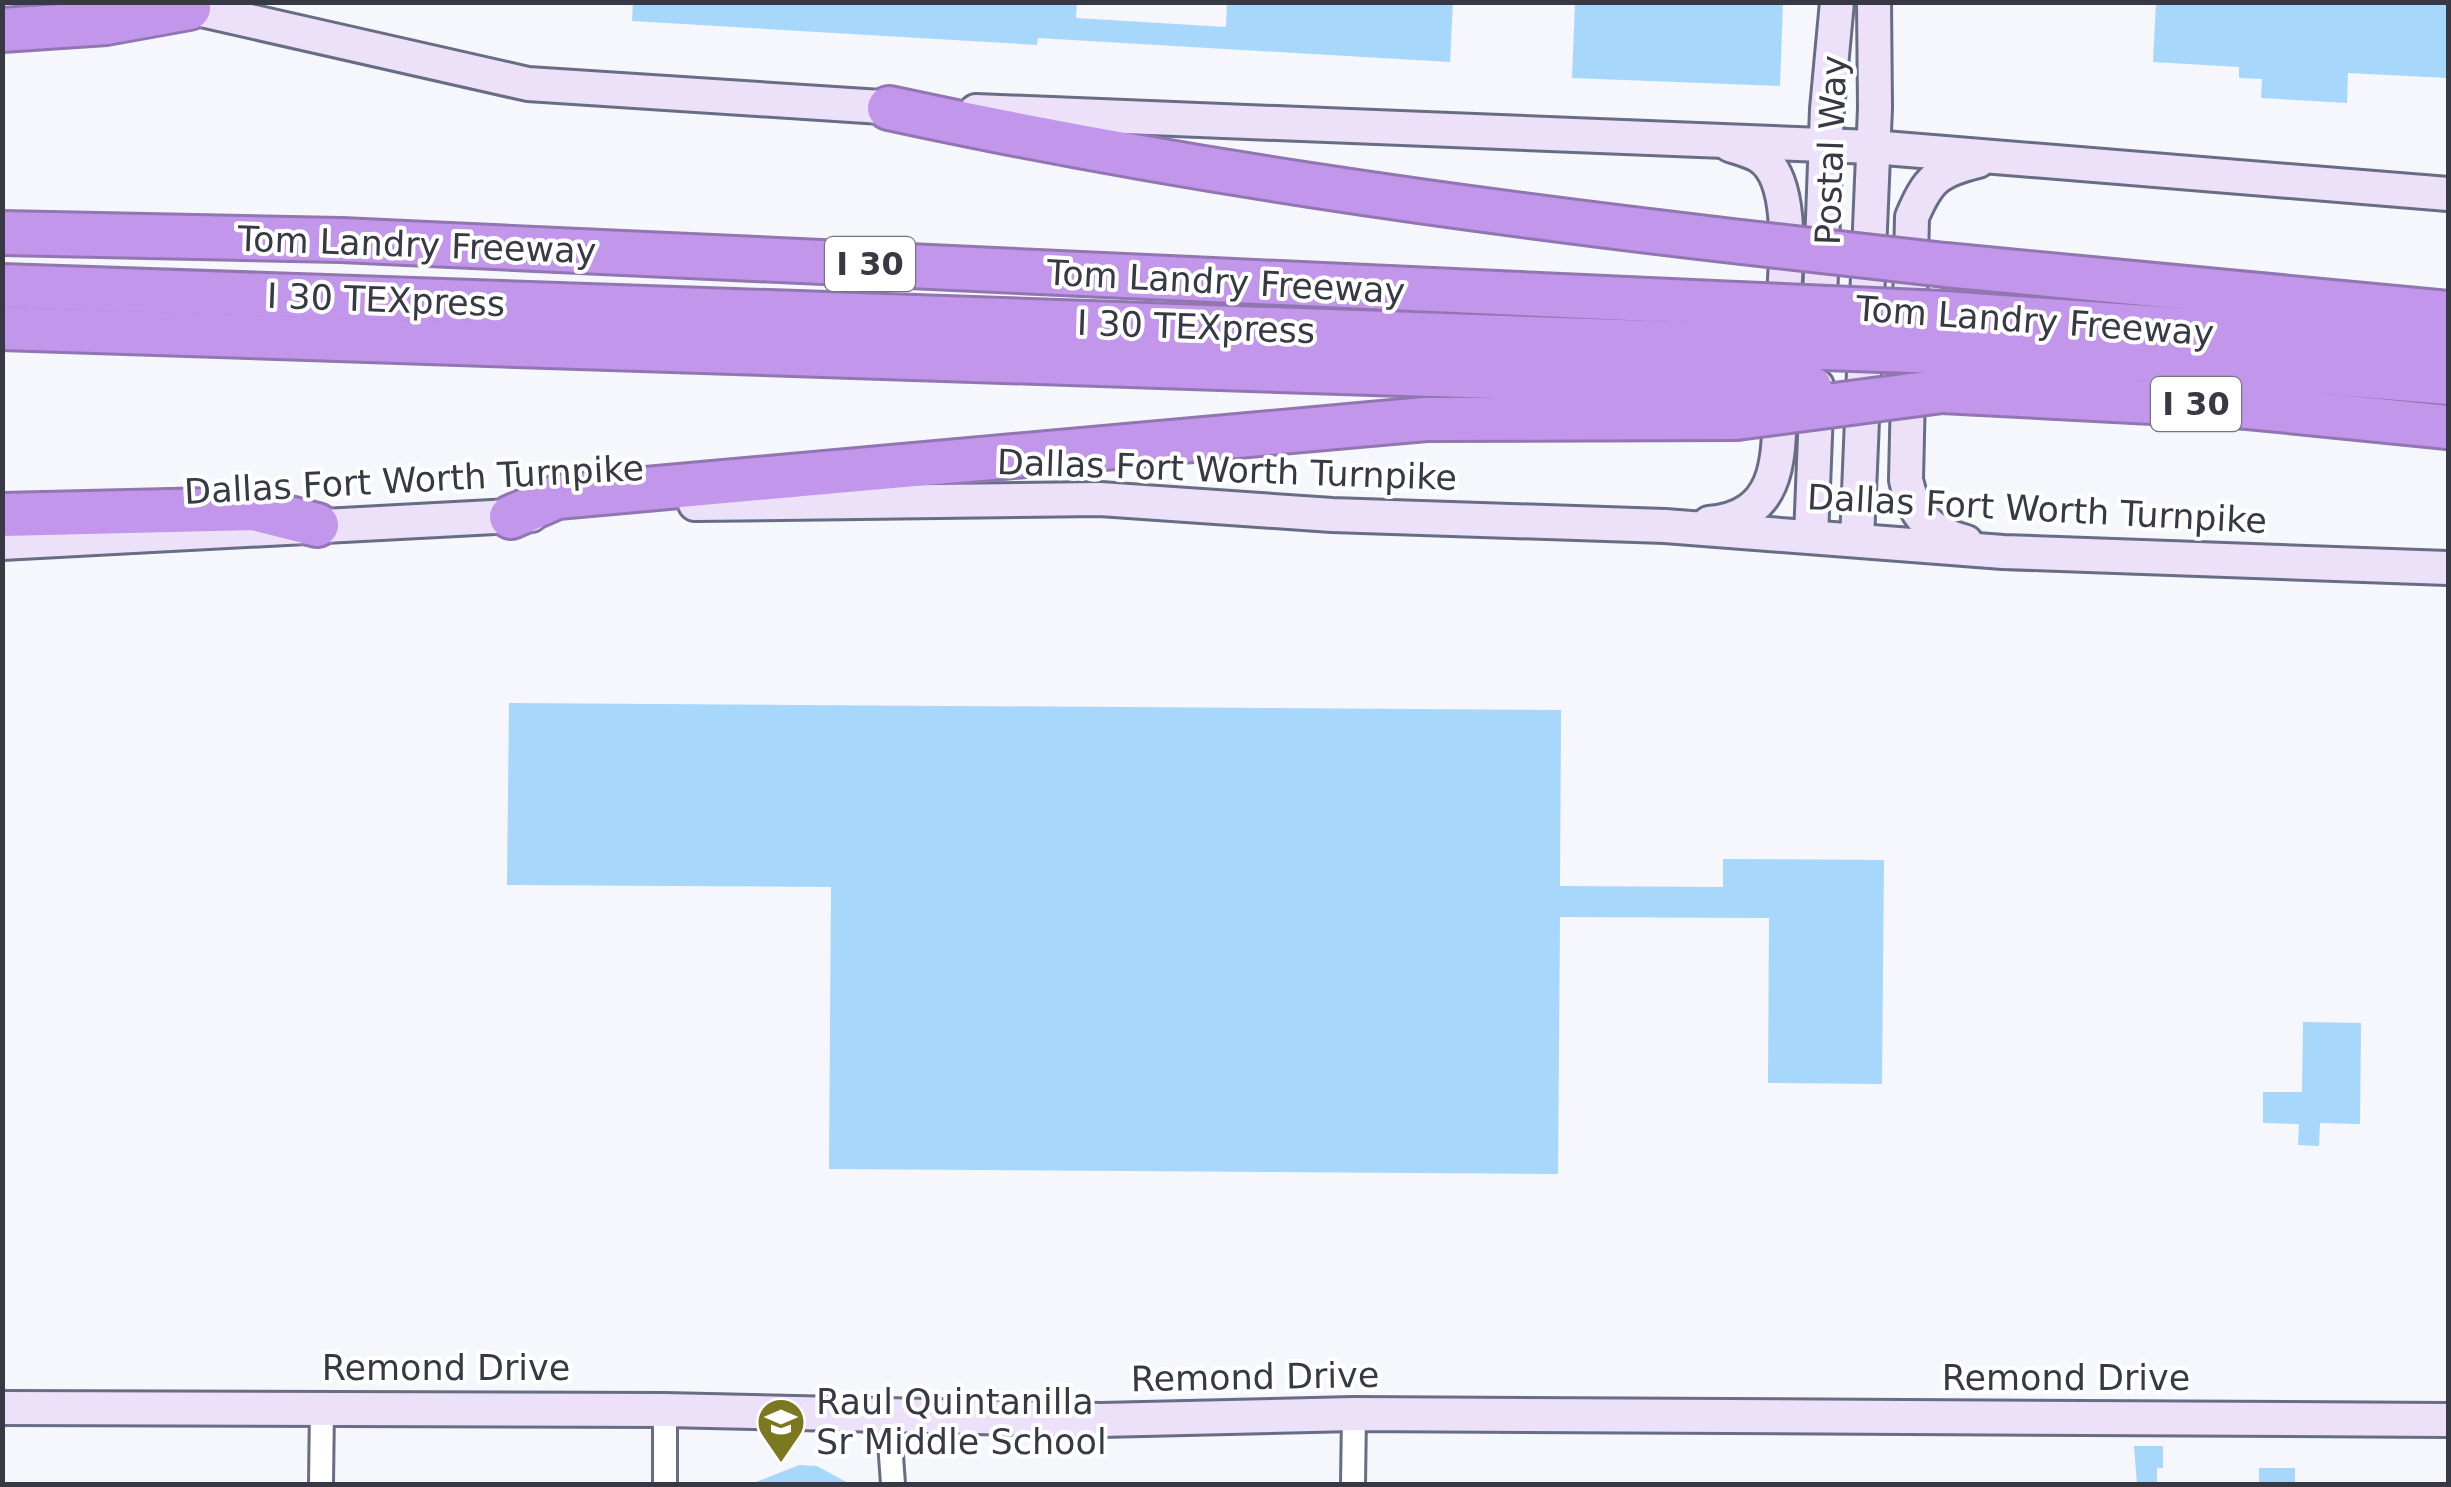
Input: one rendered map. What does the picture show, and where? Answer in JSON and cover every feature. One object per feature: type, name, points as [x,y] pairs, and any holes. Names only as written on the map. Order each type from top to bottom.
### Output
[{"type":"highway","points":[[2,30],[106,23],[178,5]]},
{"type":"highway","points":[[889,108],[1090,148],[1404,199],[1945,265],[2448,313]]},
{"type":"highway","name":"Tom Landry Freeway","points":[[2,233],[360,241],[1736,363],[1942,352],[2248,407],[2448,427]]},
{"type":"highway","name":"I 30 TEXpress","points":[[2,286],[1736,363]]},
{"type":"highway","name":"Tom Landry Freeway","points":[[2,328],[1736,363],[1942,352],[2448,348]]},
{"type":"highway","points":[[1942,352],[2178,361],[2448,383]]},
{"type":"highway","points":[[511,517],[557,497],[1357,424],[1500,417],[1736,363]]},
{"type":"highway","points":[[2,515],[254,509],[317,525]]},
{"type":"main road","name":"Postal Way","points":[[1811,537],[1825,145],[1837,2]]},
{"type":"main road","name":"Postal Way","points":[[1857,540],[1874,2]]},
{"type":"main road","points":[[178,5],[528,84],[889,108],[1825,145],[2448,194]]},
{"type":"main road","points":[[1664,526],[1726,521],[1756,505],[1777,474],[1786,207],[1777,180],[1762,157],[1718,140]]},
{"type":"main road","points":[[1992,158],[1948,168],[1924,186],[1912,217],[1906,480],[1912,509],[1938,534],[2002,552]]},
{"type":"main road","name":"Dallas Fort Worth Turnpike","points":[[2,543],[725,502],[1100,499],[1332,515],[1664,526],[2002,552],[2448,568]]},
{"type":"main road","name":"Remond Drive","points":[[2,1408],[665,1410],[1101,1420],[1354,1414],[2448,1420]]},
{"type":"street","points":[[322,1407],[322,1484]]},
{"type":"street","points":[[664,1484],[665,1410]]},
{"type":"street","points":[[888,1414],[893,1484]]},
{"type":"street","points":[[1352,1484],[1354,1414]]},
{"type":"building","points":[[633,2],[1077,2],[1076,18],[1226,27],[1227,2],[1453,2],[1450,62],[1038,38],[1037,45],[632,21]]},
{"type":"building","points":[[1575,2],[1783,2],[1780,86],[1572,78]]},
{"type":"building","points":[[2156,2],[2448,2],[2448,78],[2348,73],[2347,103],[2261,98],[2262,79],[2239,78],[2239,67],[2153,62]]},
{"type":"building","points":[[509,703],[1561,710],[1560,886],[1723,887],[1723,859],[1884,860],[1882,1084],[1768,1083],[1769,918],[1560,917],[1558,1174],[829,1169],[831,887],[507,885]]},
{"type":"building","points":[[2303,1022],[2361,1023],[2360,1124],[2320,1123],[2319,1146],[2298,1145],[2299,1124],[2263,1123],[2263,1092],[2302,1092]]},
{"type":"building","points":[[2134,1446],[2163,1446],[2163,1468],[2157,1468],[2157,1484],[2137,1484]]},
{"type":"building","points":[[799,1465],[817,1466],[850,1484],[751,1484]]},
{"type":"building","points":[[2259,1468],[2295,1468],[2295,1484],[2259,1484]]},
{"type":"place","name":"Raul Quintanilla Sr Middle School","points":[[781,1464]]}]
